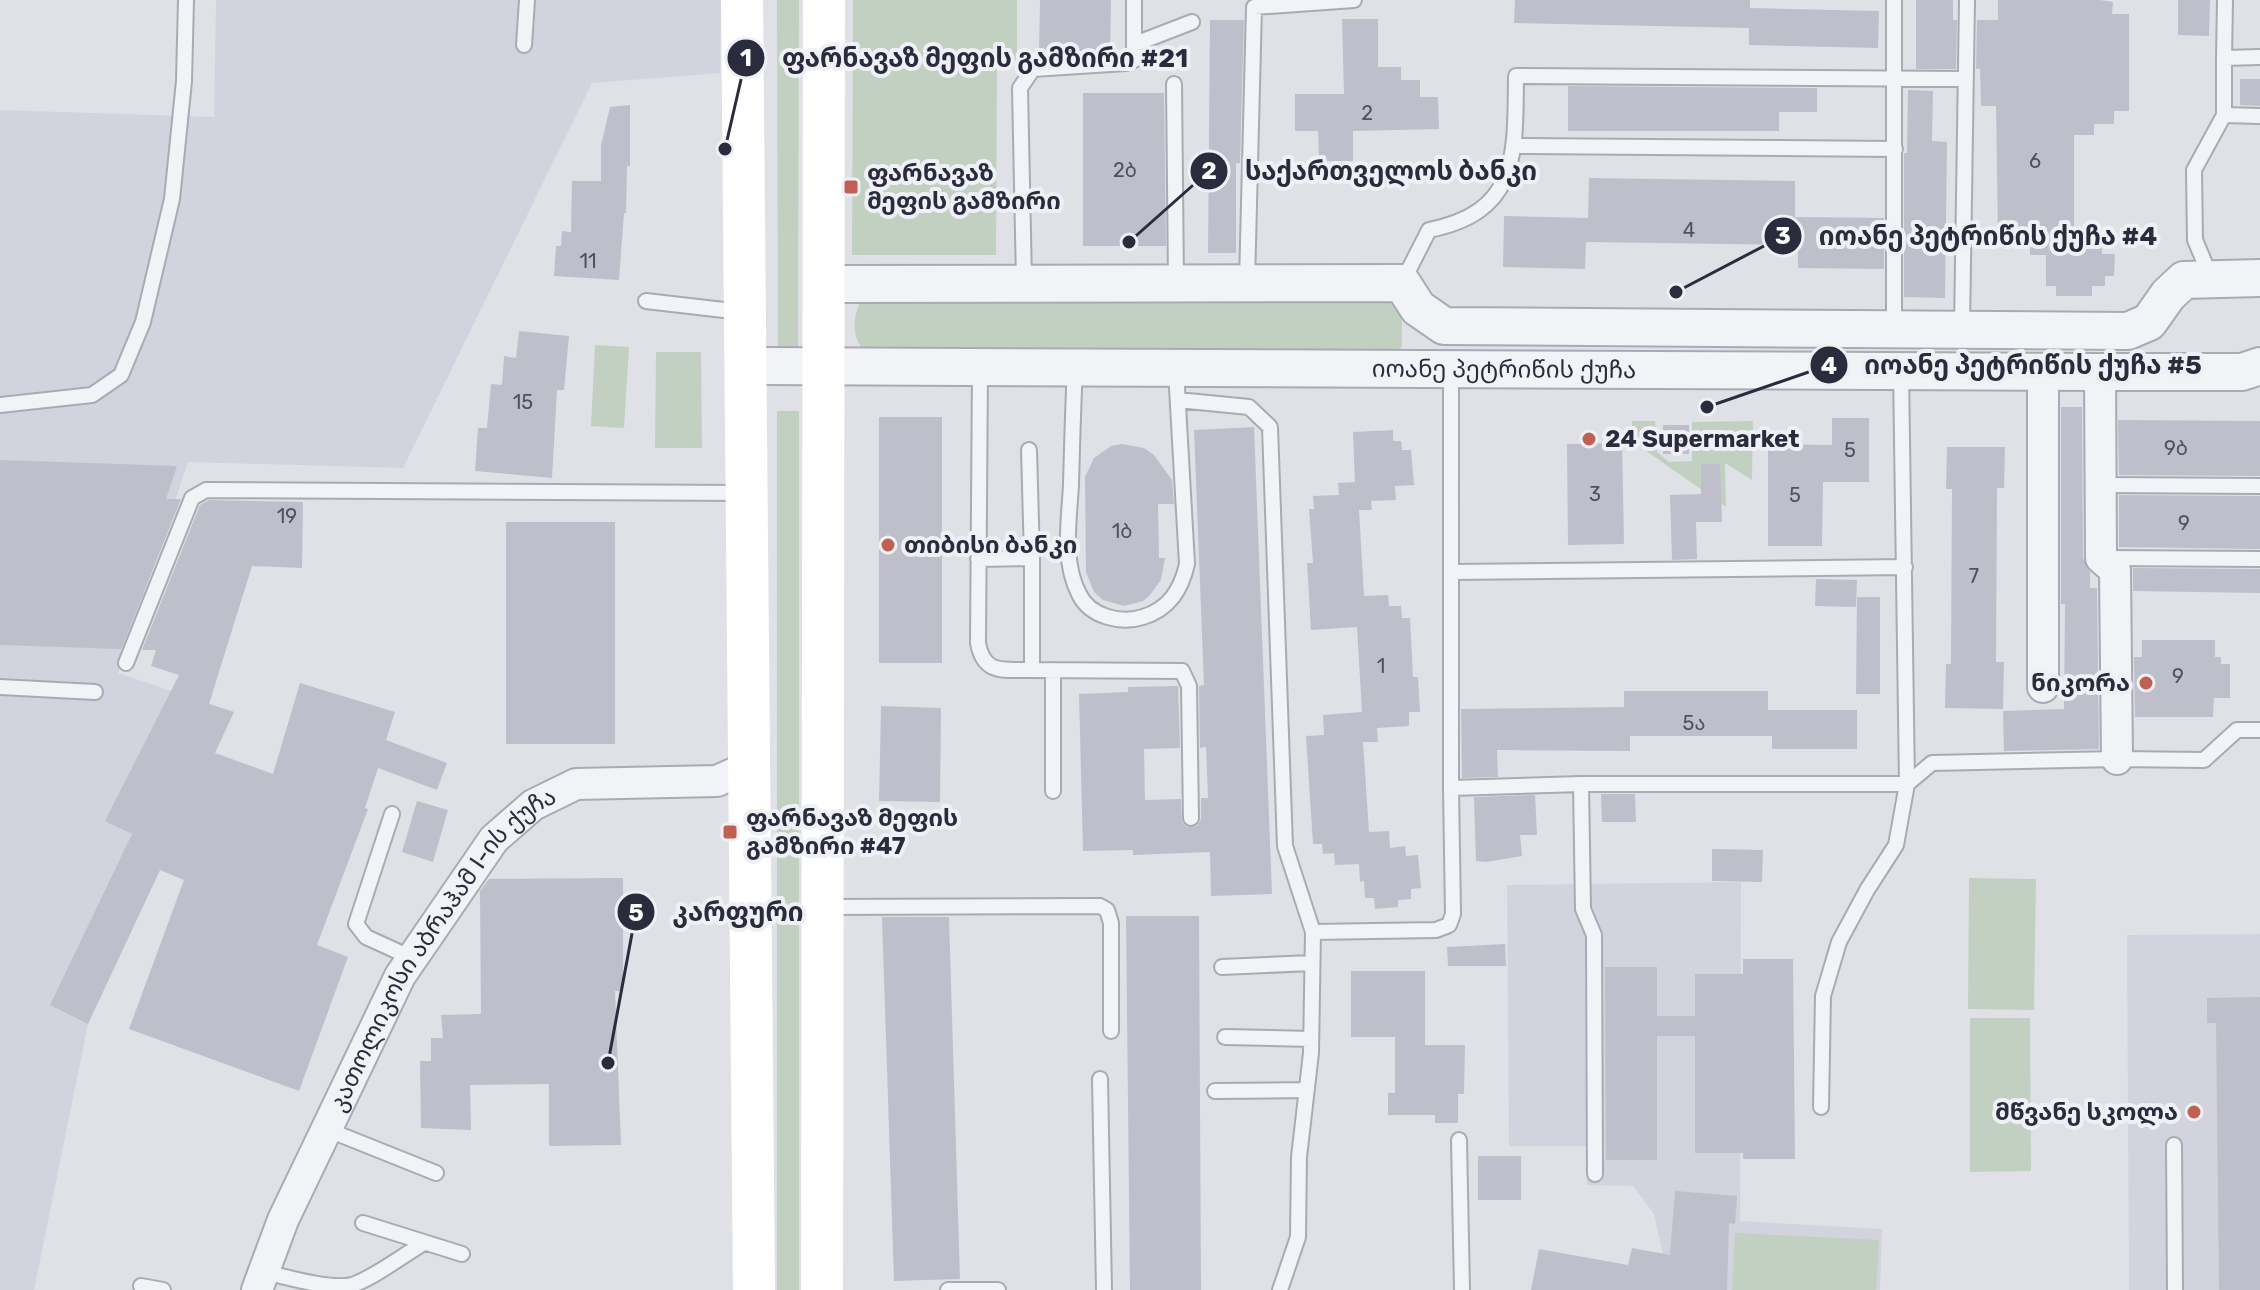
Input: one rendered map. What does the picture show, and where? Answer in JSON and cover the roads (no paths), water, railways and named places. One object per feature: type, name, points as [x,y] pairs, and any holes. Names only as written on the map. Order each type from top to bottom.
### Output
[{"type":"main road","points":[[742,0],[754,1290]]},
{"type":"main road","points":[[822,1290],[824,0]]},
{"type":"street","points":[[2117,759],[2115,570],[2101,558],[2101,485],[2114,372],[2128,331],[2149,322],[2168,295],[2184,280],[2260,278]]},
{"type":"street","name":"იოანე პეტრიწის ქუჩა","points":[[824,284],[1247,283],[1410,296],[1444,326],[1473,328],[2128,331]]},
{"type":"street","points":[[2167,372],[2168,295]]},
{"type":"street","points":[[1399,369],[1421,345],[1410,296]]},
{"type":"street","points":[[1886,331],[1890,371]]},
{"type":"street","name":"იოანე პეტრიწის ქუჩა","points":[[746,366],[1075,368],[1177,384],[1399,369],[2242,372],[2260,366]]},
{"type":"street","points":[[2043,372],[2043,687]]},
{"type":"street","name":"კათოლიკოსი აბრაჰამ I-ის ქუჩა","points":[[261,1281],[283,1220],[400,976],[494,839],[533,805],[576,784],[717,781],[748,767]]},
{"type":"lane","points":[[0,405],[92,395],[121,375],[143,322],[172,199],[184,81],[186,0]]},
{"type":"lane","points":[[524,45],[527,0]]},
{"type":"lane","points":[[1024,282],[1020,88],[1033,69],[1131,62],[1136,56],[1134,0]]},
{"type":"lane","points":[[1247,283],[1254,7],[1354,0]]},
{"type":"lane","points":[[1886,331],[1895,149],[1894,0]]},
{"type":"lane","points":[[1962,329],[1967,0]]},
{"type":"lane","points":[[2211,278],[2195,240],[2194,170],[2224,115],[2225,0]]},
{"type":"lane","points":[[1135,44],[1192,22]]},
{"type":"lane","points":[[2224,58],[2260,57]]},
{"type":"lane","points":[[1410,296],[1429,230],[1457,225],[1481,211],[1504,181],[1515,146],[1516,76],[1966,79]]},
{"type":"lane","points":[[1174,84],[1176,283]]},
{"type":"lane","points":[[2224,115],[2260,116]]},
{"type":"lane","points":[[1515,146],[1895,149]]},
{"type":"lane","points":[[646,301],[745,313]]},
{"type":"lane","points":[[980,367],[980,655],[985,664],[994,669],[1182,671],[1189,686],[1191,818]]},
{"type":"lane","points":[[1075,368],[1068,561],[1080,597],[1099,613],[1114,620],[1131,621],[1159,612],[1181,587],[1187,564],[1177,384],[1249,407],[1270,427],[1285,846],[1313,932],[1311,1039],[1299,1157],[1298,1237],[1280,1290]]},
{"type":"lane","points":[[1313,932],[1436,930],[1449,925],[1453,914],[1451,369]]},
{"type":"lane","points":[[1821,1107],[1823,996],[1839,942],[1896,845],[1907,784],[1905,567],[1890,371]]},
{"type":"lane","points":[[1029,450],[1032,670]]},
{"type":"lane","points":[[2101,485],[2260,486]]},
{"type":"lane","points":[[126,663],[192,498],[206,490],[745,493]]},
{"type":"lane","points":[[978,559],[1032,558]]},
{"type":"lane","points":[[2101,558],[2260,559]]},
{"type":"lane","points":[[1451,572],[1905,567]]},
{"type":"lane","points":[[1053,670],[1053,791]]},
{"type":"lane","points":[[0,687],[95,692]]},
{"type":"lane","points":[[1451,788],[1581,784],[1907,784],[1932,763],[2204,760],[2237,730],[2260,730]]},
{"type":"lane","points":[[1581,784],[1583,909],[1594,935],[1595,1174]]},
{"type":"lane","points":[[392,814],[356,924],[359,932],[366,937],[412,958]]},
{"type":"lane","points":[[823,907],[1100,906],[1107,910],[1111,923],[1111,1031]]},
{"type":"lane","points":[[1222,967],[1312,963]]},
{"type":"lane","points":[[1225,1037],[1311,1039]]},
{"type":"lane","points":[[1100,1079],[1104,1290]]},
{"type":"lane","points":[[1215,1091],[1307,1090]]},
{"type":"lane","points":[[326,1129],[436,1173]]},
{"type":"lane","points":[[1459,1140],[1462,1290]]},
{"type":"lane","points":[[2174,1145],[2175,1290]]},
{"type":"lane","points":[[363,1223],[462,1254]]},
{"type":"lane","points":[[261,1281],[357,1287],[424,1243]]},
{"type":"lane","points":[[141,1286],[163,1290]]},
{"type":"lane","points":[[948,1290],[998,1290]]},
{"type":"place","name":"ფარნავაზ მეფის გამზირი #21","points":[[725,149]]},
{"type":"place","name":"ფარნავაზ მეფის გამზირი","points":[[851,187]]},
{"type":"place","name":"საქართველოს ბანკი","points":[[1129,242]]},
{"type":"place","name":"იოანე პეტრიწის ქუჩა #4","points":[[1676,292]]},
{"type":"place","name":"იოანე პეტრიწის ქუჩა #5","points":[[1707,407]]},
{"type":"place","name":"24 Supermarket","points":[[1589,439]]},
{"type":"place","name":"თიბისი ბანკი","points":[[888,545]]},
{"type":"place","name":"ნიკორა","points":[[2146,683]]},
{"type":"place","name":"ფარნავაზ მეფის გამზირი #47","points":[[730,832]]},
{"type":"place","name":"კარფური","points":[[608,1063]]},
{"type":"place","name":"მწვანე სკოლა","points":[[2194,1112]]}]
